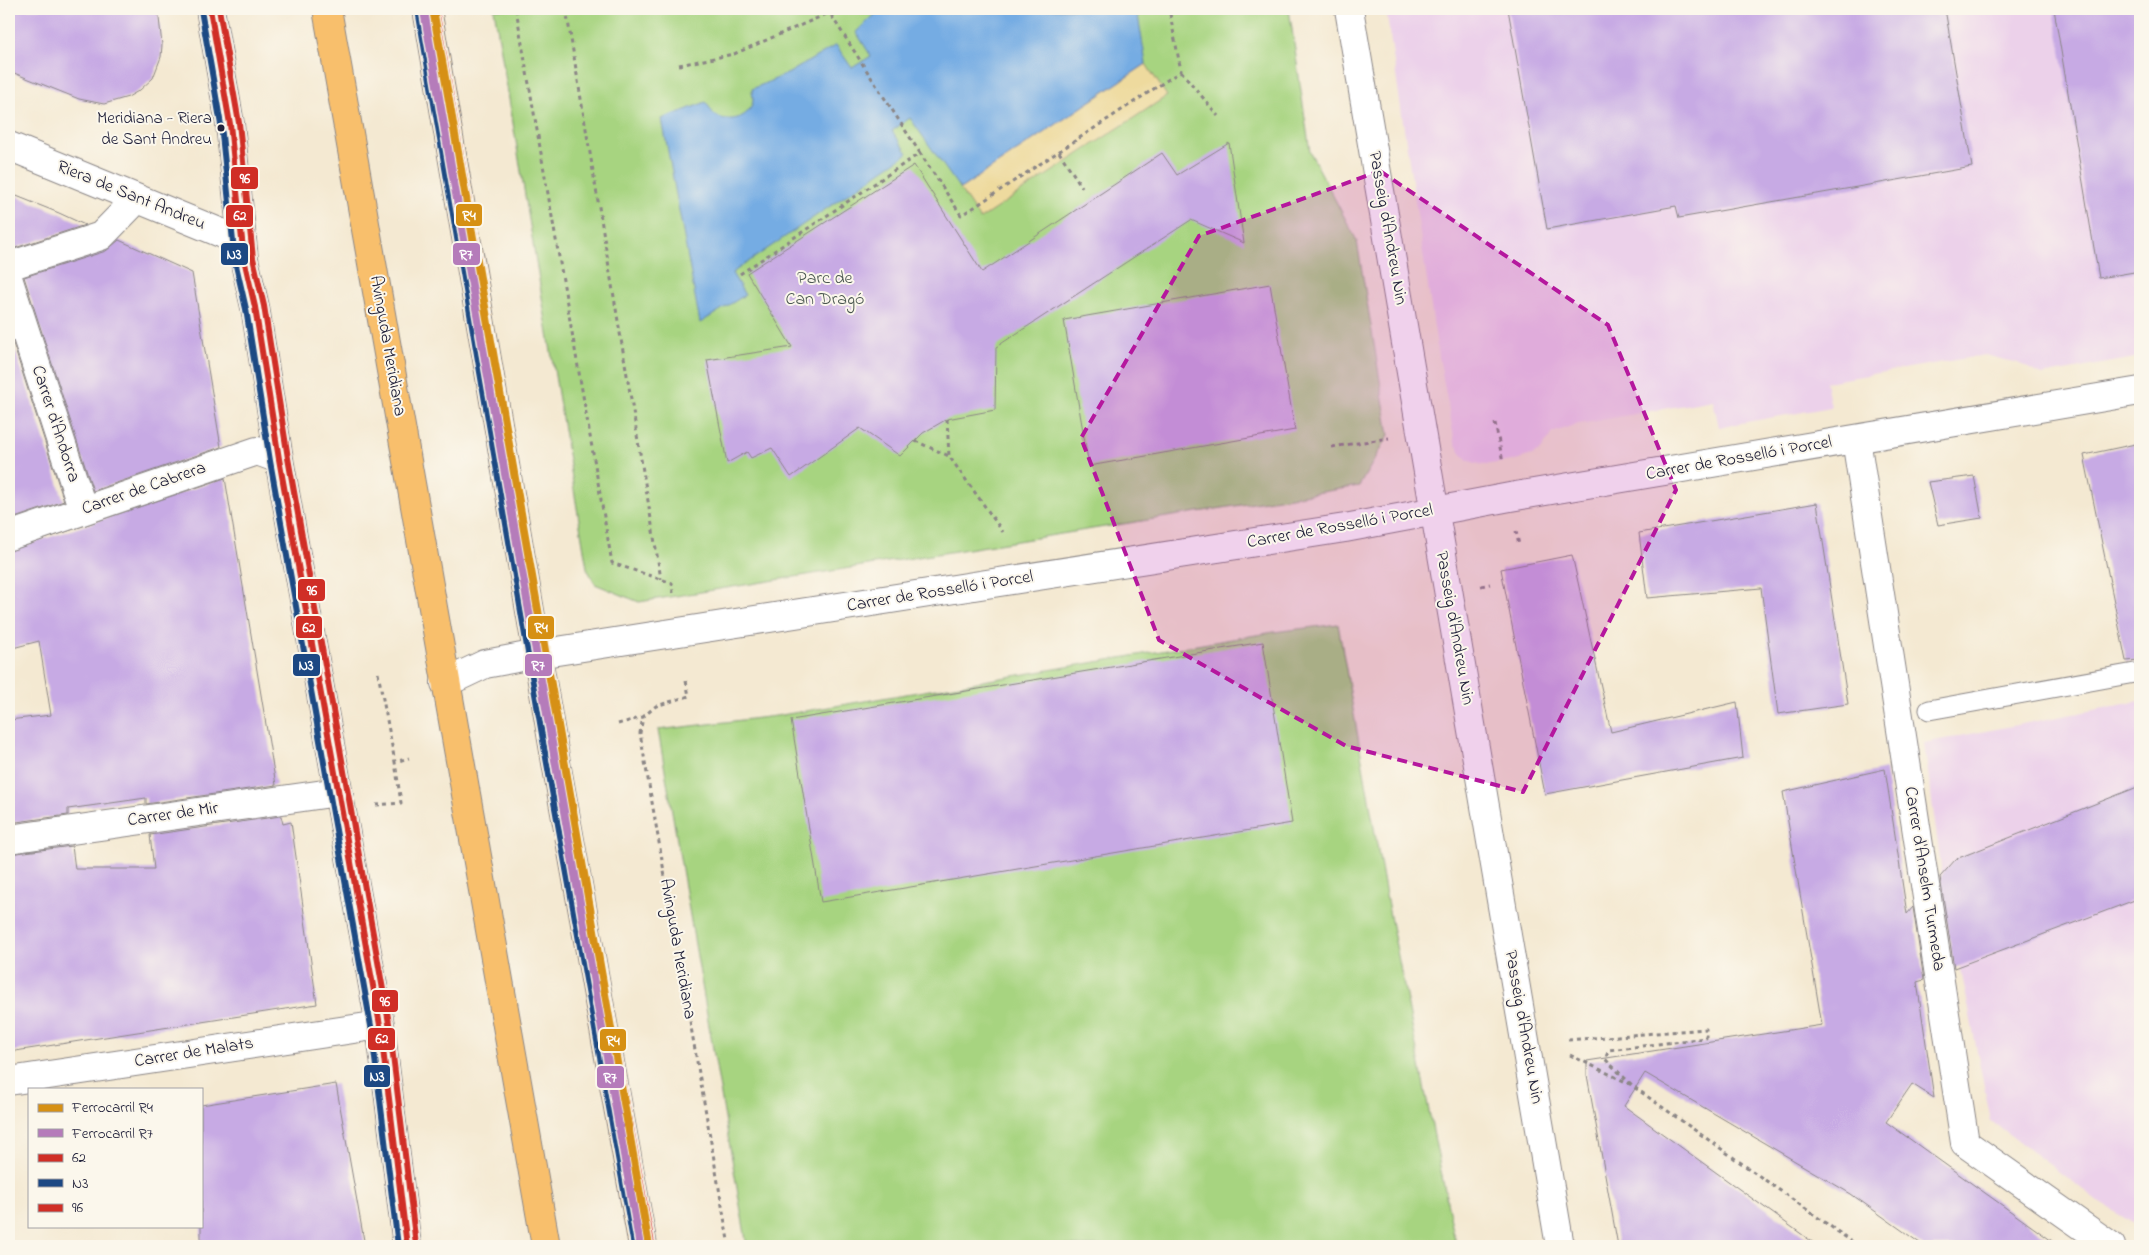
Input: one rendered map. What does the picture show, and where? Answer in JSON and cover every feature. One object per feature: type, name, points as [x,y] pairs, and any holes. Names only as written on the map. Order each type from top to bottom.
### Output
[{"type":"main road","name":"Avinguda Meridiana","points":[[327,9],[546,1246]]},
{"type":"main road","points":[[427,9],[538,654],[643,1246]]},
{"type":"street","points":[[210,9],[230,124],[244,259],[255,307],[279,459],[380,1025],[407,1246]]},
{"type":"street","name":"Passeig d'Andreu Nin","points":[[1349,9],[1560,1246]]},
{"type":"street","name":"Riera de Sant Andreu","points":[[9,146],[226,235],[244,259]]},
{"type":"street","points":[[9,266],[101,236],[137,199]]},
{"type":"street","name":"Carrer d'Andorra","points":[[9,281],[83,510]]},
{"type":"street","name":"Carrer de Rosselló i Porcel","points":[[538,654],[1345,528],[2140,391]]},
{"type":"street","name":"Carrer d'Anselm Turmeda","points":[[1856,439],[1965,1143],[2111,1246]]},
{"type":"street","name":"Carrer de Cabrera","points":[[9,536],[257,451],[279,459]]},
{"type":"street","points":[[446,683],[486,664],[538,654]]},
{"type":"street","name":"Carrer de Mir","points":[[9,839],[338,792]]},
{"type":"street","name":"Carrer de Malats","points":[[9,1081],[380,1025]]},
{"type":"lane","points":[[1929,710],[2140,672]]},
{"type":"path","points":[[516,9],[612,563],[672,583],[672,593]]},
{"type":"path","points":[[566,9],[661,579]]},
{"type":"path","points":[[679,65],[734,54],[834,9]]},
{"type":"path","points":[[1170,9],[1181,71],[1218,116]]},
{"type":"path","points":[[828,11],[961,215],[1181,71]]},
{"type":"path","points":[[1059,152],[1082,187]]},
{"type":"path","points":[[740,274],[920,153]]},
{"type":"path","points":[[947,419],[949,456]]},
{"type":"path","points":[[1495,423],[1503,462]]},
{"type":"path","points":[[1332,446],[1389,438]]},
{"type":"path","points":[[915,440],[949,456],[1003,532]]},
{"type":"path","points":[[1516,530],[1519,545]]},
{"type":"path","points":[[371,806],[401,803],[378,673]]},
{"type":"path","points":[[618,724],[643,717],[656,706],[688,696],[686,681]]},
{"type":"path","name":"Avinguda Meridiana","points":[[643,717],[640,733],[728,1246]]},
{"type":"path","points":[[395,762],[409,758]]},
{"type":"path","points":[[1568,1040],[1706,1029],[1706,1038],[1609,1050],[1606,1059],[1634,1087]]},
{"type":"path","points":[[1570,1055],[1634,1087],[1858,1246]]},
{"type":"highlighted area","points":[[1380,171],[1608,325],[1676,490],[1523,792],[1346,746],[1159,640],[1081,438],[1199,236]]},
{"type":"shaded area","points":[[1386,9],[2140,9],[2140,357],[2042,375],[2018,363],[1985,355],[1826,382],[1831,407],[1719,427],[1713,400],[1574,425],[1552,433],[1541,450],[1512,461],[1483,465],[1469,461],[1462,455],[1455,443],[1437,346]]},
{"type":"shaded area","points":[[2140,701],[2140,1228],[2098,1201],[1991,1121],[1942,874],[1924,743]]},
{"type":"green space","name":"Parc de Can Dragó","points":[[494,9],[1289,9],[1310,152],[1357,241],[1389,435],[1359,486],[639,602],[595,584],[587,568]]},
{"type":"green space","points":[[1338,624],[1387,901],[1456,1246],[747,1246],[658,730],[776,716],[1274,632]]},
{"type":"sand","points":[[1146,64],[1167,96],[980,219],[960,189]]},
{"type":"water","points":[[881,9],[1137,9],[1146,64],[960,189],[910,118],[892,131],[908,153],[732,273],[745,295],[700,323],[662,119],[706,102],[715,115],[721,118],[738,118],[748,112],[751,107],[753,101],[752,89],[789,73],[836,45],[852,68],[871,56],[856,32]]},
{"type":"building","points":[[9,9],[158,9],[162,45],[161,57],[153,78],[140,90],[128,97],[104,104],[79,99],[9,71]]},
{"type":"building","points":[[1508,9],[1945,9],[1972,167],[1679,218],[1676,206],[1547,229]]},
{"type":"building","points":[[2054,9],[2140,9],[2140,271],[2099,278]]},
{"type":"building","points":[[1229,143],[1244,243],[1191,220],[996,347],[995,410],[947,419],[923,433],[900,456],[860,428],[791,477],[772,448],[751,458],[747,452],[727,463],[707,360],[792,347],[747,273],[914,165],[982,272],[1162,153],[1177,175]]},
{"type":"building","points":[[9,193],[59,213],[85,225],[9,250]]},
{"type":"building","points":[[119,240],[192,273],[221,447],[93,491],[24,277],[106,251]]},
{"type":"building","points":[[1270,284],[1295,430],[1089,466],[1064,320]]},
{"type":"building","points":[[9,331],[64,501],[9,520]]},
{"type":"building","points":[[2140,443],[2140,660],[2126,661],[2084,455]]},
{"type":"building","points":[[1974,476],[1982,518],[1938,525],[1928,482]]},
{"type":"building","points":[[225,478],[276,785],[146,804],[146,798],[68,809],[68,815],[9,823],[9,720],[51,715],[39,641],[9,649],[9,551]]},
{"type":"building","points":[[1817,503],[1848,704],[1778,714],[1761,588],[1647,598],[1639,533]]},
{"type":"building","points":[[1572,555],[1611,732],[1737,702],[1743,758],[1545,794],[1501,569]]},
{"type":"building","points":[[1263,642],[1292,823],[821,902],[791,720]]},
{"type":"building","points":[[1885,769],[1907,914],[1913,907],[1924,980],[1917,982],[1934,1098],[1912,1084],[1886,1122],[2059,1246],[1924,1246],[1851,1194],[1645,1073],[1624,1106],[1818,1246],[1618,1246],[1587,1075],[1587,1061],[1822,1025],[1783,792]]},
{"type":"building","points":[[2140,786],[2140,898],[1954,968],[1940,877],[1956,859]]},
{"type":"building","points":[[281,816],[283,824],[291,822],[317,1004],[9,1052],[9,854],[72,846],[75,869],[154,869],[150,835]]},
{"type":"building","points":[[336,1084],[365,1246],[201,1246],[202,1105]]},
{"type":"rail line","name":"R4","points":[[433,9],[649,1246]]},
{"type":"rail line","name":"R7","points":[[424,11],[640,1246]]},
{"type":"transit line","name":"62","points":[[210,9],[230,124],[244,259],[255,307],[279,459],[380,1025],[407,1246]]},
{"type":"transit line","name":"96","points":[[219,9],[239,123],[253,258],[264,306],[288,458],[389,1023],[416,1245]]},
{"type":"transit line","name":"62","points":[[427,9],[555,757],[643,1246]]},
{"type":"transit line","name":"96","points":[[436,9],[564,755],[652,1244]]},
{"type":"transit line","name":"N3","points":[[201,10],[221,125],[235,261],[246,309],[270,461],[371,1026],[398,1246]]},
{"type":"transit line","name":"N3","points":[[418,10],[546,758],[634,1246]]},
{"type":"place","name":"Meridiana - Riera de Sant Andreu","points":[[221,128]]}]
